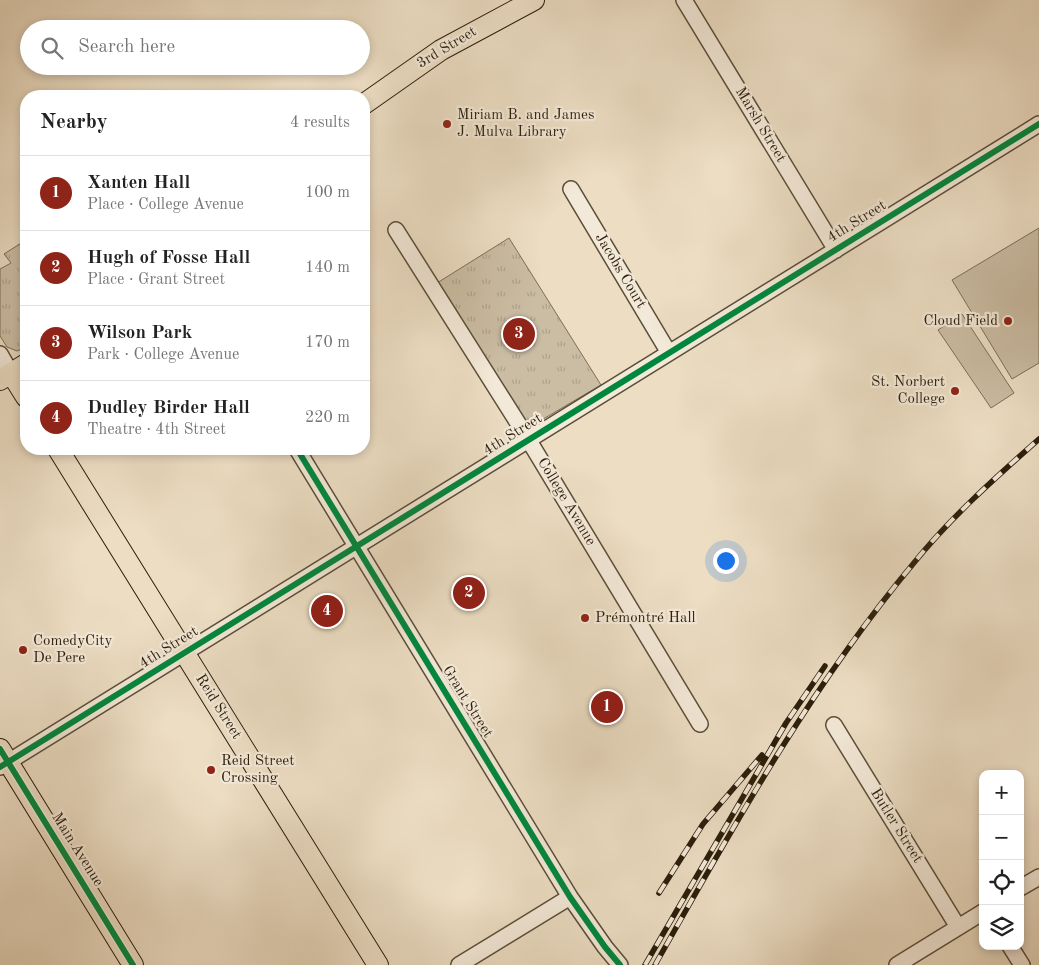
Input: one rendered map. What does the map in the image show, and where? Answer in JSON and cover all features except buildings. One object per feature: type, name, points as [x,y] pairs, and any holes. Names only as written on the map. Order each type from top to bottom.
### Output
[{"type":"main road","name":"3rd Street","points":[[370,100],[441,50],[534,0]]},
{"type":"main road","points":[[12,372],[20,386]]},
{"type":"main road","name":"Reid Street","points":[[62,455],[378,965]]},
{"type":"main road","name":"Main Avenue","points":[[3,759],[133,965]]},
{"type":"street","name":"Marsh Street","points":[[684,0],[836,250]]},
{"type":"street","name":"4th Street","points":[[3,759],[185,653],[1039,124]]},
{"type":"street","name":"Jacobs Court","points":[[571,189],[669,353]]},
{"type":"street","name":"College Avenue","points":[[396,230],[528,439],[700,724]]},
{"type":"street","points":[[0,354],[12,372]]},
{"type":"street","name":"Grant Street","points":[[301,455],[570,897],[620,965]]},
{"type":"street","name":"Butler Street","points":[[834,725],[958,927]]},
{"type":"street","points":[[1024,886],[1039,877]]},
{"type":"street","points":[[459,965],[570,897]]},
{"type":"street","points":[[897,965],[979,914]]},
{"type":"street","points":[[1013,950],[1022,965]]},
{"type":"green space","name":"Cloud Field","points":[[1039,228],[1039,363],[1012,379],[952,280]]},
{"type":"green space","points":[[509,238],[601,385],[533,425],[526,422],[437,283]]},
{"type":"green space","points":[[20,244],[20,350],[17,351],[7,347],[0,336],[0,269],[11,263],[4,254]]},
{"type":"green space","points":[[962,314],[1014,393],[991,408],[938,330]]},
{"type":"railway","points":[[655,965],[775,758],[807,708],[876,611],[942,531],[973,499],[1039,439]]},
{"type":"railway","points":[[645,965],[786,723],[825,666]]},
{"type":"railway","points":[[659,893],[703,824],[762,755]]},
{"type":"cycle path","points":[[0,767],[1039,124]]},
{"type":"cycle path","points":[[301,455],[570,897],[620,965]]},
{"type":"cycle path","points":[[0,749],[133,965]]},
{"type":"place","name":"Miriam B. and James J. Mulva Library","points":[[447,124]]},
{"type":"place","name":"Cloud Field","points":[[1008,321]]},
{"type":"place","name":"Wilson Park","points":[[519,334]]},
{"type":"place","name":"St. Norbert College","points":[[955,391]]},
{"type":"place","name":"Hugh of Fosse Hall","points":[[469,593]]},
{"type":"place","name":"Dudley Birder Hall","points":[[327,611]]},
{"type":"place","name":"Prémontré Hall","points":[[585,618]]},
{"type":"place","name":"ComedyCity De Pere","points":[[23,650]]},
{"type":"place","name":"Xanten Hall","points":[[607,707]]},
{"type":"place","name":"Reid Street Crossing","points":[[211,770]]}]
